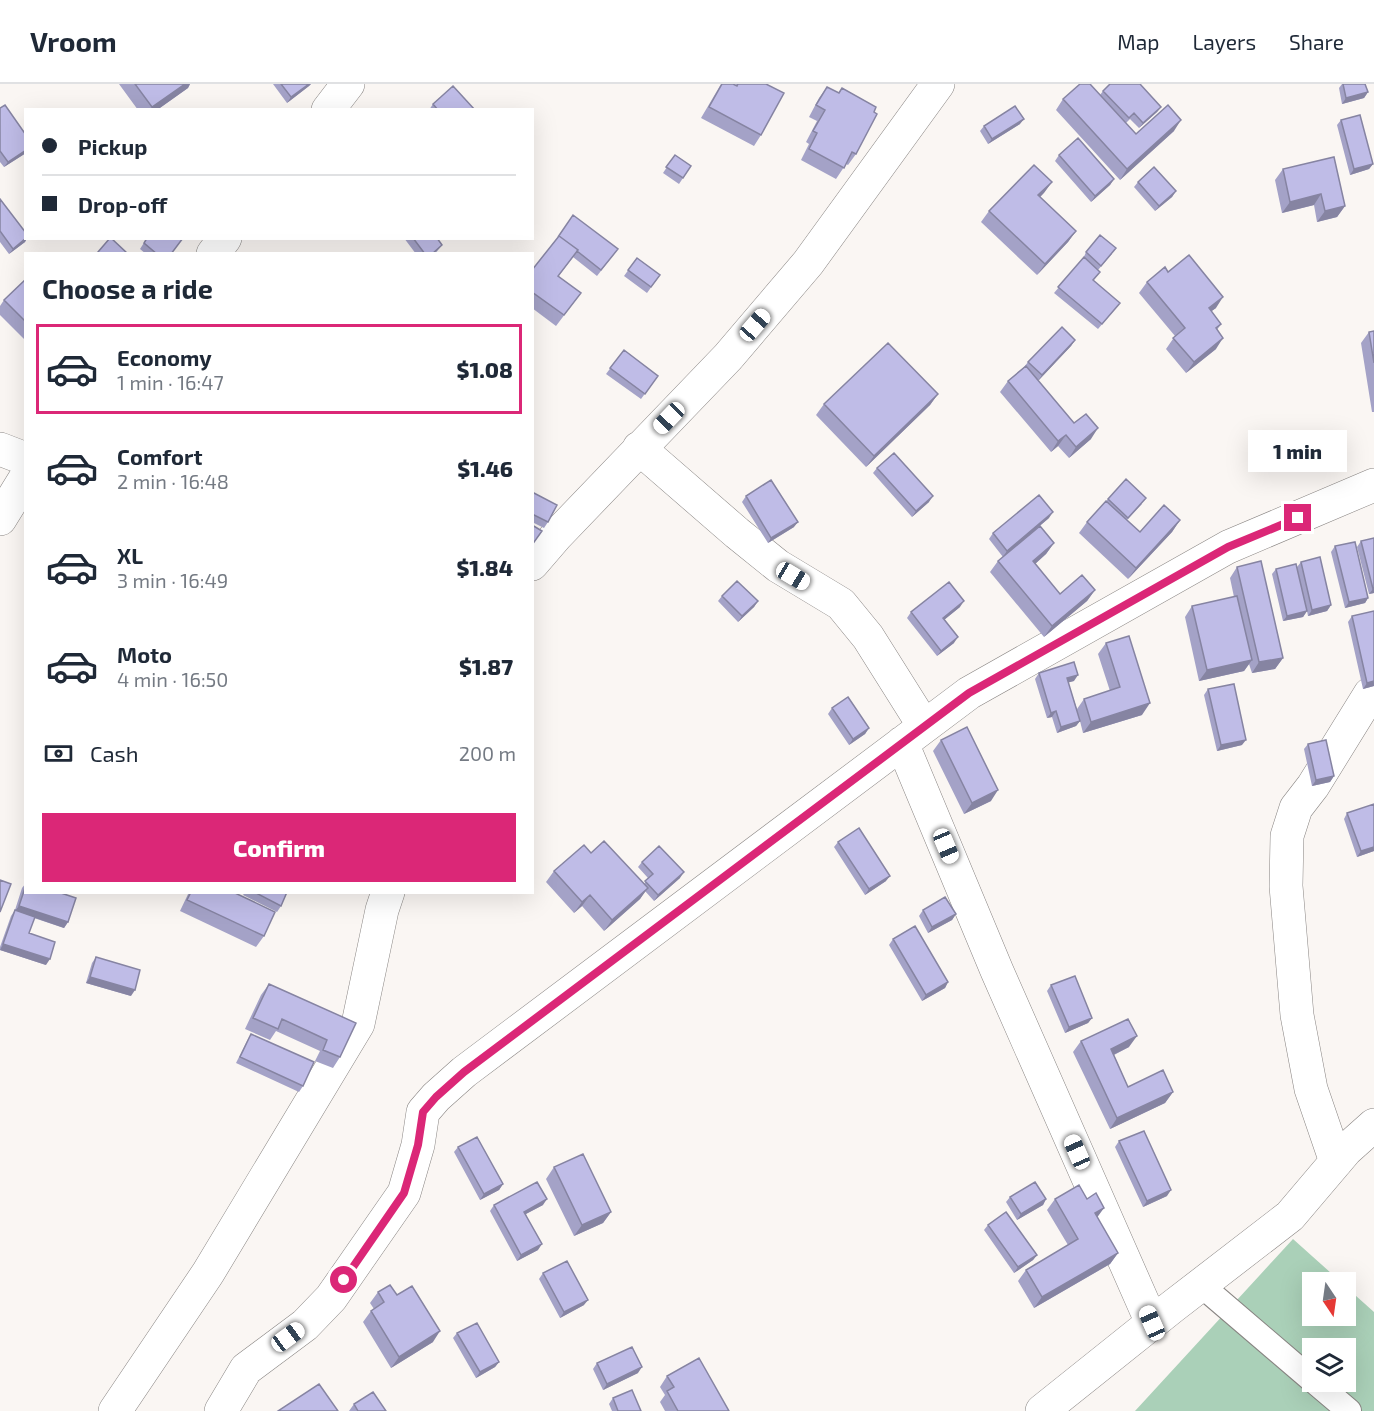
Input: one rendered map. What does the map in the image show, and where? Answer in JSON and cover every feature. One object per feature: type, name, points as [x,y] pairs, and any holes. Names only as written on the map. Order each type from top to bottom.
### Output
[{"type":"street","points":[[330,108],[348,84]]},
{"type":"street","points":[[534,562],[639,448],[728,357],[808,263],[938,84]]},
{"type":"street","points":[[639,448],[778,566],[841,604],[868,638],[913,734],[998,971],[1152,1323]]},
{"type":"street","points":[[0,449],[24,458]]},
{"type":"street","points":[[0,519],[24,480]]},
{"type":"street","points":[[221,1411],[246,1369],[304,1325],[331,1298],[370,1244],[404,1193],[418,1145],[423,1112],[464,1072],[969,693],[1228,547],[1374,485]]},
{"type":"street","points":[[1336,1162],[1311,1089],[1297,1015],[1286,886],[1287,836],[1296,808],[1313,786],[1374,691]]},
{"type":"street","points":[[115,1411],[208,1273],[358,1024],[387,894]]},
{"type":"street","points":[[1042,1411],[1290,1216],[1336,1162],[1374,1125]]},
{"type":"lane","points":[[1201,1284],[1302,1371]]},
{"type":"lane","points":[[1327,1392],[1349,1411]]},
{"type":"green space","points":[[1293,1239],[1330,1272],[1302,1272],[1302,1326],[1356,1326],[1356,1296],[1374,1312],[1374,1411],[1135,1411]]},
{"type":"building","points":[[135,84],[185,84],[152,107]]},
{"type":"building","points":[[281,84],[309,84],[291,97]]},
{"type":"building","points":[[722,84],[737,86],[738,84],[766,84],[784,93],[761,135],[709,107]]},
{"type":"building","points":[[1080,84],[1090,84],[1136,134],[1168,105],[1181,120],[1127,169],[1063,99]]},
{"type":"building","points":[[1110,84],[1140,84],[1161,107],[1143,123],[1134,113],[1129,118],[1103,91]]},
{"type":"building","points":[[1343,84],[1365,84],[1368,92],[1346,98]]},
{"type":"building","points":[[453,86],[473,108],[436,108],[433,104]]},
{"type":"building","points":[[827,87],[839,93],[842,88],[876,107],[874,112],[877,114],[856,154],[852,152],[844,168],[809,149],[817,133],[813,131],[825,110],[816,105]]},
{"type":"building","points":[[5,105],[24,132],[24,151],[8,162],[0,151],[0,108]]},
{"type":"building","points":[[1015,106],[1024,119],[992,139],[984,126]]},
{"type":"building","points":[[1360,115],[1373,164],[1354,169],[1341,120]]},
{"type":"building","points":[[1078,138],[1114,179],[1095,196],[1059,155]]},
{"type":"building","points":[[675,155],[691,166],[683,178],[666,167]]},
{"type":"building","points":[[1334,157],[1345,206],[1325,211],[1321,194],[1290,202],[1283,169]]},
{"type":"building","points":[[1034,165],[1052,182],[1038,195],[1076,231],[1045,264],[989,211]]},
{"type":"building","points":[[1154,167],[1176,191],[1159,206],[1138,182]]},
{"type":"building","points":[[0,199],[24,230],[24,240],[13,249],[0,231]]},
{"type":"building","points":[[573,215],[618,249],[601,270],[578,250],[558,237]]},
{"type":"building","points":[[1100,235],[1116,248],[1101,266],[1086,252]]},
{"type":"building","points":[[559,236],[578,250],[558,276],[581,293],[564,315],[534,293],[534,267]]},
{"type":"building","points":[[108,240],[113,240],[126,252],[98,252]]},
{"type":"building","points":[[146,240],[182,240],[172,252],[155,252],[144,243]]},
{"type":"building","points":[[414,240],[438,240],[442,245],[434,252],[424,252]]},
{"type":"building","points":[[1189,255],[1223,297],[1209,308],[1221,324],[1216,328],[1223,338],[1194,362],[1173,338],[1185,328],[1147,282],[1165,267],[1168,272]]},
{"type":"building","points":[[1084,257],[1100,272],[1093,280],[1120,303],[1102,324],[1058,287]]},
{"type":"building","points":[[637,258],[660,275],[651,287],[628,270]]},
{"type":"building","points":[[24,281],[24,320],[4,300]]},
{"type":"building","points":[[1062,327],[1075,340],[1042,375],[1028,362]]},
{"type":"building","points":[[1374,331],[1374,363],[1369,332]]},
{"type":"building","points":[[888,343],[938,394],[874,456],[824,404]]},
{"type":"building","points":[[624,350],[658,376],[645,394],[610,368]]},
{"type":"building","points":[[1026,366],[1074,423],[1086,414],[1098,428],[1076,447],[1066,435],[1058,441],[1008,381]]},
{"type":"building","points":[[894,453],[933,496],[916,511],[877,468]]},
{"type":"building","points":[[1126,479],[1146,498],[1128,518],[1108,499]]},
{"type":"building","points":[[771,480],[798,522],[771,538],[746,496]]},
{"type":"building","points":[[534,493],[557,505],[548,522],[534,515]]},
{"type":"building","points":[[1039,495],[1053,512],[1007,551],[993,533]]},
{"type":"building","points":[[1106,501],[1140,532],[1164,505],[1180,520],[1136,568],[1087,522]]},
{"type":"building","points":[[534,526],[542,531],[534,542]]},
{"type":"building","points":[[1040,526],[1054,543],[1033,561],[1060,594],[1082,575],[1095,590],[1052,626],[998,561]]},
{"type":"building","points":[[1374,538],[1374,588],[1373,589],[1361,541]]},
{"type":"building","points":[[1355,542],[1368,598],[1349,602],[1335,546]]},
{"type":"building","points":[[1320,557],[1331,605],[1312,610],[1301,562]]},
{"type":"building","points":[[1261,561],[1283,658],[1259,662],[1237,567]]},
{"type":"building","points":[[1296,564],[1307,611],[1287,616],[1276,569]]},
{"type":"building","points":[[737,581],[758,601],[742,616],[722,596]]},
{"type":"building","points":[[949,582],[964,601],[943,618],[958,637],[941,651],[911,612]]},
{"type":"building","points":[[1237,596],[1252,660],[1207,670],[1192,606]]},
{"type":"building","points":[[1374,611],[1374,681],[1367,683],[1352,616]]},
{"type":"building","points":[[1129,636],[1150,703],[1091,722],[1084,699],[1120,687],[1106,643]]},
{"type":"building","points":[[1074,662],[1078,675],[1067,678],[1080,721],[1061,727],[1056,711],[1051,713],[1039,673]]},
{"type":"building","points":[[1234,684],[1246,740],[1221,745],[1208,689]]},
{"type":"building","points":[[848,697],[869,728],[853,739],[832,708]]},
{"type":"building","points":[[967,727],[998,790],[972,803],[941,740]]},
{"type":"building","points":[[1326,740],[1334,776],[1316,780],[1308,744]]},
{"type":"building","points":[[1374,804],[1374,847],[1361,851],[1347,813]]},
{"type":"building","points":[[859,828],[890,876],[869,889],[838,842]]},
{"type":"building","points":[[604,841],[648,888],[612,920],[590,895],[582,902],[554,871],[584,845],[591,853]]},
{"type":"building","points":[[659,846],[684,872],[658,895],[645,881],[653,874],[642,862]]},
{"type":"building","points":[[0,880],[11,884],[0,912]]},
{"type":"building","points":[[24,891],[24,894],[64,894],[76,898],[68,922],[19,906]]},
{"type":"building","points":[[190,894],[237,894],[275,912],[264,936],[187,900]]},
{"type":"building","points":[[258,894],[286,894],[281,906]]},
{"type":"building","points":[[945,897],[956,914],[932,927],[923,910]]},
{"type":"building","points":[[15,910],[35,917],[29,933],[55,942],[50,959],[3,944]]},
{"type":"building","points":[[915,926],[948,982],[926,995],[893,939]]},
{"type":"building","points":[[96,957],[140,970],[135,990],[90,977]]},
{"type":"building","points":[[1075,976],[1092,1018],[1069,1027],[1051,985]]},
{"type":"building","points":[[269,984],[356,1023],[340,1057],[323,1050],[327,1040],[282,1019],[278,1029],[253,1018]]},
{"type":"building","points":[[1128,1019],[1137,1036],[1111,1049],[1128,1087],[1163,1070],[1173,1092],[1117,1118],[1081,1041]]},
{"type":"building","points":[[251,1034],[314,1062],[303,1086],[240,1057]]},
{"type":"building","points":[[1144,1131],[1171,1190],[1147,1201],[1119,1141]]},
{"type":"building","points":[[477,1137],[503,1184],[484,1194],[458,1147]]},
{"type":"building","points":[[583,1154],[611,1212],[582,1225],[554,1167]]},
{"type":"building","points":[[537,1182],[547,1199],[524,1212],[542,1244],[521,1255],[494,1205]]},
{"type":"building","points":[[1035,1182],[1046,1199],[1021,1214],[1010,1197]]},
{"type":"building","points":[[1079,1185],[1087,1199],[1096,1193],[1104,1208],[1095,1213],[1118,1253],[1042,1297],[1026,1270],[1078,1239],[1055,1199]]},
{"type":"building","points":[[1006,1212],[1037,1255],[1018,1267],[988,1225]]},
{"type":"building","points":[[567,1261],[588,1300],[564,1312],[543,1273]]},
{"type":"building","points":[[390,1285],[397,1295],[412,1286],[440,1331],[399,1357],[371,1311],[384,1302],[378,1292]]},
{"type":"building","points":[[477,1323],[499,1362],[480,1372],[457,1333]]},
{"type":"building","points":[[632,1347],[642,1367],[607,1384],[597,1363]]},
{"type":"building","points":[[699,1358],[729,1411],[678,1411],[667,1391],[674,1387],[667,1376]]},
{"type":"building","points":[[319,1384],[338,1411],[278,1411]]},
{"type":"building","points":[[632,1390],[641,1411],[618,1411],[613,1398]]},
{"type":"building","points":[[373,1392],[386,1411],[358,1411],[354,1404]]},
{"type":"route","points":[[344,1280],[404,1193],[418,1145],[423,1112],[464,1072],[969,693],[1228,547],[1298,518]]}]
